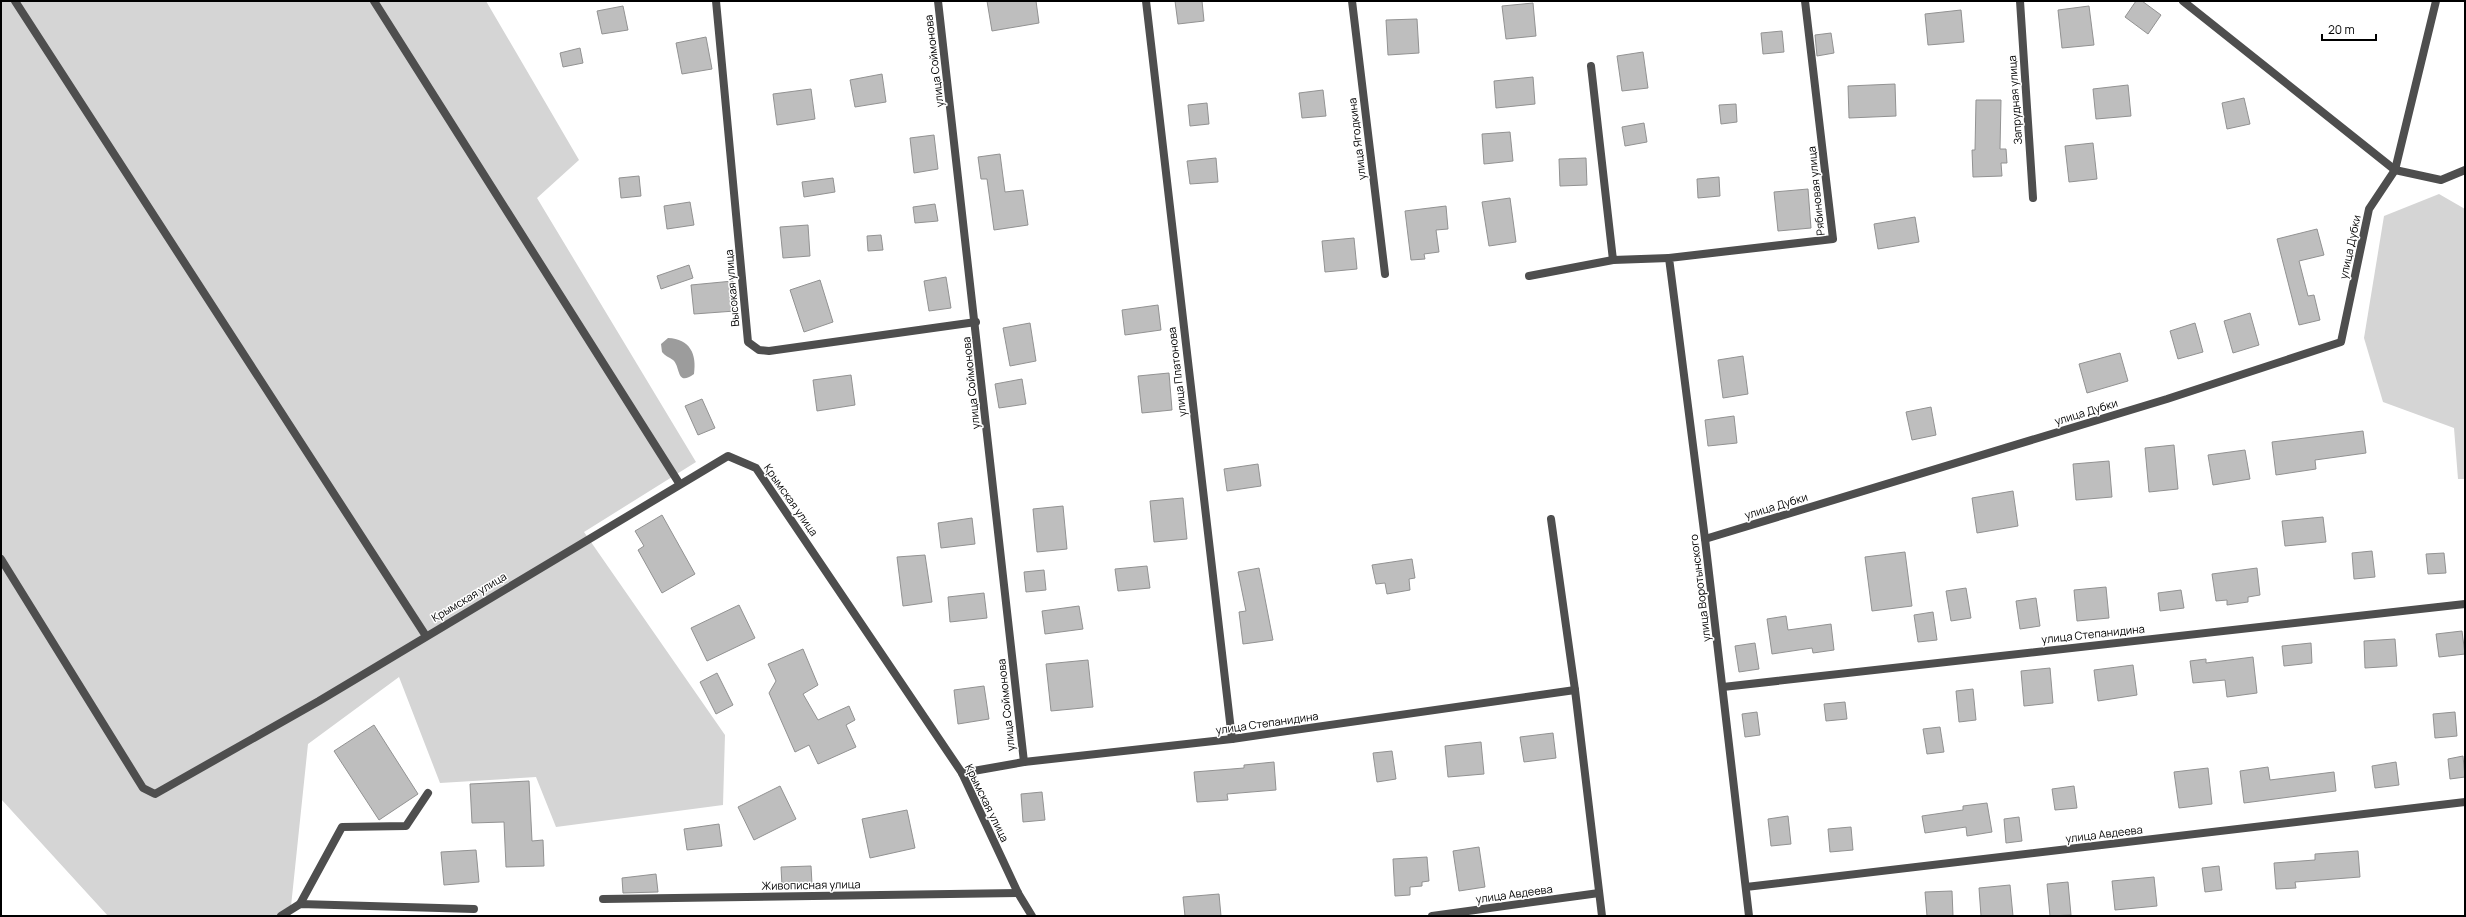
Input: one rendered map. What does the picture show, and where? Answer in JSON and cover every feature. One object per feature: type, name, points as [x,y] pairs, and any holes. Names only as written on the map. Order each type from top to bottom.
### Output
[{"type":"street","points":[[15,1],[426,636]]},
{"type":"street","points":[[374,1],[679,483]]},
{"type":"street","name":"Высокая улица","points":[[716,1],[748,342],[759,350],[769,351],[976,322]]},
{"type":"street","name":"улица Соймонова","points":[[938,1],[976,322],[1024,762]]},
{"type":"street","name":"улица Платонова","points":[[1146,1],[1232,739]]},
{"type":"street","name":"улица Ягодкина","points":[[1352,1],[1385,274]]},
{"type":"street","name":"Рябиновая улица","points":[[1669,258],[1834,239],[1805,1]]},
{"type":"street","name":"Запрудная улица","points":[[2020,1],[2033,198]]},
{"type":"street","points":[[2183,1],[2395,170],[2441,180],[2465,170]]},
{"type":"street","points":[[2395,170],[2436,1]]},
{"type":"street","points":[[1591,66],[1613,260]]},
{"type":"street","name":"улица Дубки","points":[[1705,539],[2166,399],[2341,342],[2369,209],[2395,170]]},
{"type":"street","points":[[1529,276],[1613,260],[1669,258]]},
{"type":"street","name":"улица Воротынского","points":[[1669,258],[1723,687],[1749,916]]},
{"type":"street","name":"Крымская улица","points":[[1,559],[143,788],[148,793],[154,794],[319,701],[679,483],[728,456],[756,468],[962,773],[1018,893],[1032,916]]},
{"type":"street","points":[[1551,519],[1575,690],[1602,916]]},
{"type":"street","name":"улица Степанидина","points":[[1723,687],[2465,604]]},
{"type":"street","name":"улица Степанидина","points":[[962,773],[1024,762],[1232,739],[1575,690]]},
{"type":"street","points":[[281,916],[300,904],[342,827],[406,826],[428,793]]},
{"type":"street","name":"улица Авдеева","points":[[1746,887],[2465,802]]},
{"type":"street","name":"Живописная улица","points":[[604,899],[1018,893]]},
{"type":"street","name":"улица Авдеева","points":[[1432,916],[1599,893]]},
{"type":"street","points":[[300,904],[474,909]]},
{"type":"shaded area","points":[[1,1],[486,1],[579,160],[537,198],[696,462],[584,532],[725,735],[723,805],[556,827],[536,777],[440,783],[399,677],[308,744],[290,916],[108,916],[1,799]]},
{"type":"shaded area","points":[[2439,194],[2465,209],[2465,479],[2458,479],[2454,428],[2383,402],[2364,338],[2384,216]]},
{"type":"shaded area","points":[[668,338],[682,341],[690,349],[694,360],[694,374],[684,378],[682,377],[673,360],[662,352],[661,344]]},
{"type":"building","points":[[987,1],[1036,1],[1039,23],[992,31]]},
{"type":"building","points":[[1175,1],[1202,1],[1204,21],[1178,24]]},
{"type":"building","points":[[2136,1],[2142,1],[2161,15],[2148,34],[2125,17]]},
{"type":"building","points":[[1533,3],[1536,36],[1506,39],[1502,6]]},
{"type":"building","points":[[623,6],[628,30],[602,34],[597,11]]},
{"type":"building","points":[[2089,6],[2094,45],[2062,48],[2058,10]]},
{"type":"building","points":[[1961,10],[1964,42],[1928,45],[1925,14]]},
{"type":"building","points":[[1417,19],[1419,53],[1388,55],[1386,20]]},
{"type":"building","points":[[1782,31],[1784,52],[1763,54],[1761,33]]},
{"type":"building","points":[[1831,33],[1834,53],[1817,56],[1815,35]]},
{"type":"building","points":[[706,37],[712,69],[682,74],[676,43]]},
{"type":"building","points":[[580,48],[583,63],[563,67],[560,53]]},
{"type":"building","points":[[1643,52],[1648,88],[1622,91],[1617,56]]},
{"type":"building","points":[[882,74],[886,102],[855,107],[850,80]]},
{"type":"building","points":[[1533,77],[1535,104],[1496,108],[1494,81]]},
{"type":"building","points":[[1895,84],[1896,116],[1849,118],[1848,86]]},
{"type":"building","points":[[2128,85],[2131,116],[2096,119],[2093,89]]},
{"type":"building","points":[[811,89],[815,119],[777,125],[773,94]]},
{"type":"building","points":[[1323,90],[1326,116],[1302,118],[1299,93]]},
{"type":"building","points":[[2244,98],[2250,124],[2227,129],[2222,103]]},
{"type":"building","points":[[1976,100],[2001,100],[2000,149],[2006,149],[2007,163],[2001,163],[2002,176],[1973,177],[1972,150],[1975,150]]},
{"type":"building","points":[[1207,103],[1209,124],[1190,126],[1188,105]]},
{"type":"building","points":[[1736,104],[1737,122],[1721,124],[1719,105]]},
{"type":"building","points":[[1644,123],[1647,142],[1625,146],[1622,127]]},
{"type":"building","points":[[1510,132],[1513,161],[1484,164],[1482,134]]},
{"type":"building","points":[[934,135],[938,169],[914,173],[910,138]]},
{"type":"building","points":[[2093,143],[2097,179],[2069,182],[2065,146]]},
{"type":"building","points":[[1000,154],[1005,192],[1023,190],[1028,225],[994,230],[987,179],[981,179],[978,157]]},
{"type":"building","points":[[1216,158],[1218,182],[1190,184],[1187,161]]},
{"type":"building","points":[[1586,158],[1587,185],[1560,186],[1559,159]]},
{"type":"building","points":[[639,176],[641,196],[621,198],[619,178]]},
{"type":"building","points":[[1719,177],[1720,196],[1698,198],[1697,179]]},
{"type":"building","points":[[833,178],[835,192],[804,197],[802,182]]},
{"type":"building","points":[[1808,189],[1811,228],[1778,231],[1774,192]]},
{"type":"building","points":[[1510,198],[1516,242],[1489,246],[1482,202]]},
{"type":"building","points":[[690,202],[694,225],[667,229],[664,206]]},
{"type":"building","points":[[935,204],[938,221],[915,223],[913,207]]},
{"type":"building","points":[[1446,206],[1448,229],[1436,230],[1439,252],[1424,254],[1425,259],[1411,260],[1405,211]]},
{"type":"building","points":[[1915,217],[1919,242],[1878,249],[1874,224]]},
{"type":"building","points":[[808,225],[810,256],[783,258],[780,227]]},
{"type":"building","points":[[2317,229],[2324,255],[2299,261],[2308,296],[2314,295],[2320,320],[2299,325],[2277,239]]},
{"type":"building","points":[[881,235],[883,250],[868,251],[867,236]]},
{"type":"building","points":[[1354,238],[1357,269],[1325,272],[1322,241]]},
{"type":"building","points":[[689,265],[693,278],[661,289],[657,276]]},
{"type":"building","points":[[946,277],[951,308],[929,311],[924,281]]},
{"type":"building","points":[[820,280],[833,322],[804,332],[790,290]]},
{"type":"building","points":[[733,281],[735,311],[694,314],[691,285]]},
{"type":"building","points":[[1158,305],[1161,330],[1125,335],[1122,310]]},
{"type":"building","points":[[2250,313],[2259,345],[2233,353],[2224,321]]},
{"type":"building","points":[[1030,323],[1036,361],[1010,366],[1003,328]]},
{"type":"building","points":[[2195,323],[2203,352],[2178,359],[2170,331]]},
{"type":"building","points":[[2120,353],[2128,381],[2087,393],[2079,364]]},
{"type":"building","points":[[1743,356],[1748,394],[1723,398],[1718,360]]},
{"type":"building","points":[[1169,373],[1172,410],[1142,413],[1138,376]]},
{"type":"building","points":[[851,375],[855,405],[817,411],[813,380]]},
{"type":"building","points":[[1022,379],[1026,404],[999,408],[995,384]]},
{"type":"building","points":[[702,399],[715,428],[698,435],[685,406]]},
{"type":"building","points":[[1931,407],[1936,435],[1912,440],[1906,412]]},
{"type":"building","points":[[1734,416],[1737,443],[1708,446],[1705,420]]},
{"type":"building","points":[[2363,431],[2366,453],[2315,460],[2316,469],[2276,475],[2272,442]]},
{"type":"building","points":[[2174,445],[2178,489],[2149,492],[2145,448]]},
{"type":"building","points":[[2245,450],[2250,479],[2213,485],[2208,455]]},
{"type":"building","points":[[2109,461],[2112,497],[2076,500],[2073,464]]},
{"type":"building","points":[[1258,464],[1261,486],[1227,491],[1224,469]]},
{"type":"building","points":[[2013,491],[2018,526],[1977,533],[1972,498]]},
{"type":"building","points":[[1183,498],[1187,539],[1154,542],[1150,501]]},
{"type":"building","points":[[1063,506],[1067,549],[1037,552],[1033,509]]},
{"type":"building","points":[[662,515],[695,574],[662,593],[638,550],[644,546],[635,531]]},
{"type":"building","points":[[2323,517],[2326,542],[2285,546],[2282,521]]},
{"type":"building","points":[[972,518],[975,544],[941,548],[938,523]]},
{"type":"building","points":[[2372,551],[2375,577],[2354,579],[2352,553]]},
{"type":"building","points":[[1905,552],[1912,606],[1872,611],[1865,557]]},
{"type":"building","points":[[2444,553],[2446,573],[2428,574],[2426,554]]},
{"type":"building","points":[[925,555],[932,602],[903,606],[897,557]]},
{"type":"building","points":[[1412,559],[1415,578],[1409,579],[1410,590],[1387,594],[1385,583],[1376,584],[1372,565]]},
{"type":"building","points":[[1147,566],[1150,588],[1118,591],[1115,569]]},
{"type":"building","points":[[1259,568],[1273,640],[1243,644],[1239,612],[1246,611],[1238,572]]},
{"type":"building","points":[[2257,568],[2260,595],[2248,597],[2248,602],[2227,605],[2227,600],[2216,601],[2212,574]]},
{"type":"building","points":[[1044,570],[1046,590],[1026,592],[1024,572]]},
{"type":"building","points":[[2106,587],[2109,618],[2077,621],[2074,590]]},
{"type":"building","points":[[1966,588],[1971,618],[1951,621],[1946,591]]},
{"type":"building","points":[[2181,590],[2184,608],[2160,611],[2158,593]]},
{"type":"building","points":[[984,593],[987,618],[950,622],[948,597]]},
{"type":"building","points":[[2036,598],[2040,626],[2020,629],[2016,601]]},
{"type":"building","points":[[739,605],[755,638],[707,661],[691,628]]},
{"type":"building","points":[[1079,606],[1083,629],[1045,634],[1042,611]]},
{"type":"building","points":[[1933,612],[1937,640],[1918,642],[1914,615]]},
{"type":"building","points":[[1786,616],[1788,630],[1831,624],[1834,650],[1813,653],[1812,648],[1772,654],[1767,619]]},
{"type":"building","points":[[2462,631],[2465,654],[2439,657],[2436,634]]},
{"type":"building","points":[[2395,639],[2397,666],[2365,668],[2364,641]]},
{"type":"building","points":[[1755,643],[1759,669],[1739,672],[1735,646]]},
{"type":"building","points":[[2311,643],[2312,663],[2284,666],[2282,646]]},
{"type":"building","points":[[803,649],[818,685],[803,694],[818,720],[849,706],[855,720],[846,725],[856,747],[818,764],[809,745],[795,752],[769,693],[776,681],[768,664]]},
{"type":"building","points":[[2253,657],[2257,693],[2227,697],[2225,680],[2193,683],[2190,661],[2206,659],[2206,663]]},
{"type":"building","points":[[1088,660],[1093,707],[1051,711],[1046,664]]},
{"type":"building","points":[[2133,665],[2137,695],[2098,701],[2094,670]]},
{"type":"building","points":[[2050,668],[2053,703],[2024,706],[2021,671]]},
{"type":"building","points":[[717,673],[733,705],[716,714],[700,682]]},
{"type":"building","points":[[984,686],[989,719],[958,724],[954,690]]},
{"type":"building","points":[[1973,689],[1976,720],[1959,722],[1956,691]]},
{"type":"building","points":[[1845,702],[1847,719],[1826,721],[1824,704]]},
{"type":"building","points":[[1757,712],[1760,735],[1745,737],[1742,714]]},
{"type":"building","points":[[2455,712],[2457,736],[2435,738],[2433,714]]},
{"type":"building","points":[[374,725],[418,794],[379,820],[334,751]]},
{"type":"building","points":[[1940,727],[1944,752],[1927,754],[1923,729]]},
{"type":"building","points":[[1553,733],[1556,758],[1524,762],[1520,737]]},
{"type":"building","points":[[1481,742],[1484,774],[1448,777],[1445,746]]},
{"type":"building","points":[[1392,751],[1396,779],[1377,782],[1373,753]]},
{"type":"building","points":[[2463,756],[2465,777],[2450,779],[2448,759]]},
{"type":"building","points":[[1274,762],[1276,790],[1227,794],[1228,800],[1197,802],[1194,772],[1244,768],[1244,765]]},
{"type":"building","points":[[2396,762],[2399,785],[2375,788],[2372,766]]},
{"type":"building","points":[[2268,767],[2270,780],[2334,772],[2336,791],[2244,803],[2240,771]]},
{"type":"building","points":[[2208,768],[2212,804],[2179,808],[2174,772]]},
{"type":"building","points":[[529,781],[532,841],[543,840],[544,866],[506,867],[504,822],[472,823],[470,784]]},
{"type":"building","points":[[780,786],[796,819],[754,840],[738,807]]},
{"type":"building","points":[[2074,786],[2077,808],[2055,810],[2052,789]]},
{"type":"building","points":[[1042,792],[1045,820],[1023,822],[1021,794]]},
{"type":"building","points":[[1987,803],[1992,832],[1967,836],[1966,827],[1925,833],[1922,816],[1963,810],[1963,806]]},
{"type":"building","points":[[907,810],[915,848],[870,858],[862,819]]},
{"type":"building","points":[[1788,816],[1791,844],[1771,846],[1768,819]]},
{"type":"building","points":[[2019,817],[2022,841],[2006,843],[2004,819]]},
{"type":"building","points":[[719,824],[722,846],[687,850],[684,829]]},
{"type":"building","points":[[1851,827],[1853,850],[1830,852],[1828,829]]},
{"type":"building","points":[[1479,847],[1485,887],[1459,891],[1453,851]]},
{"type":"building","points":[[476,850],[479,882],[444,885],[441,852]]},
{"type":"building","points":[[2358,851],[2360,877],[2295,882],[2296,888],[2276,889],[2274,863],[2315,860],[2315,854]]},
{"type":"building","points":[[1427,857],[1429,881],[1422,882],[1422,886],[1410,887],[1410,895],[1395,896],[1393,859]]},
{"type":"building","points":[[811,866],[812,884],[782,886],[781,867]]},
{"type":"building","points":[[2219,866],[2222,890],[2205,892],[2202,868]]},
{"type":"building","points":[[656,874],[658,892],[623,893],[622,878]]},
{"type":"building","points":[[2154,877],[2157,906],[2115,910],[2112,881]]},
{"type":"building","points":[[2068,882],[2071,915],[2050,916],[2047,884]]},
{"type":"building","points":[[2010,885],[2013,916],[1981,916],[1979,888]]},
{"type":"building","points":[[1952,891],[1953,916],[1927,916],[1925,892]]},
{"type":"building","points":[[1219,894],[1221,916],[1185,916],[1183,897]]}]
